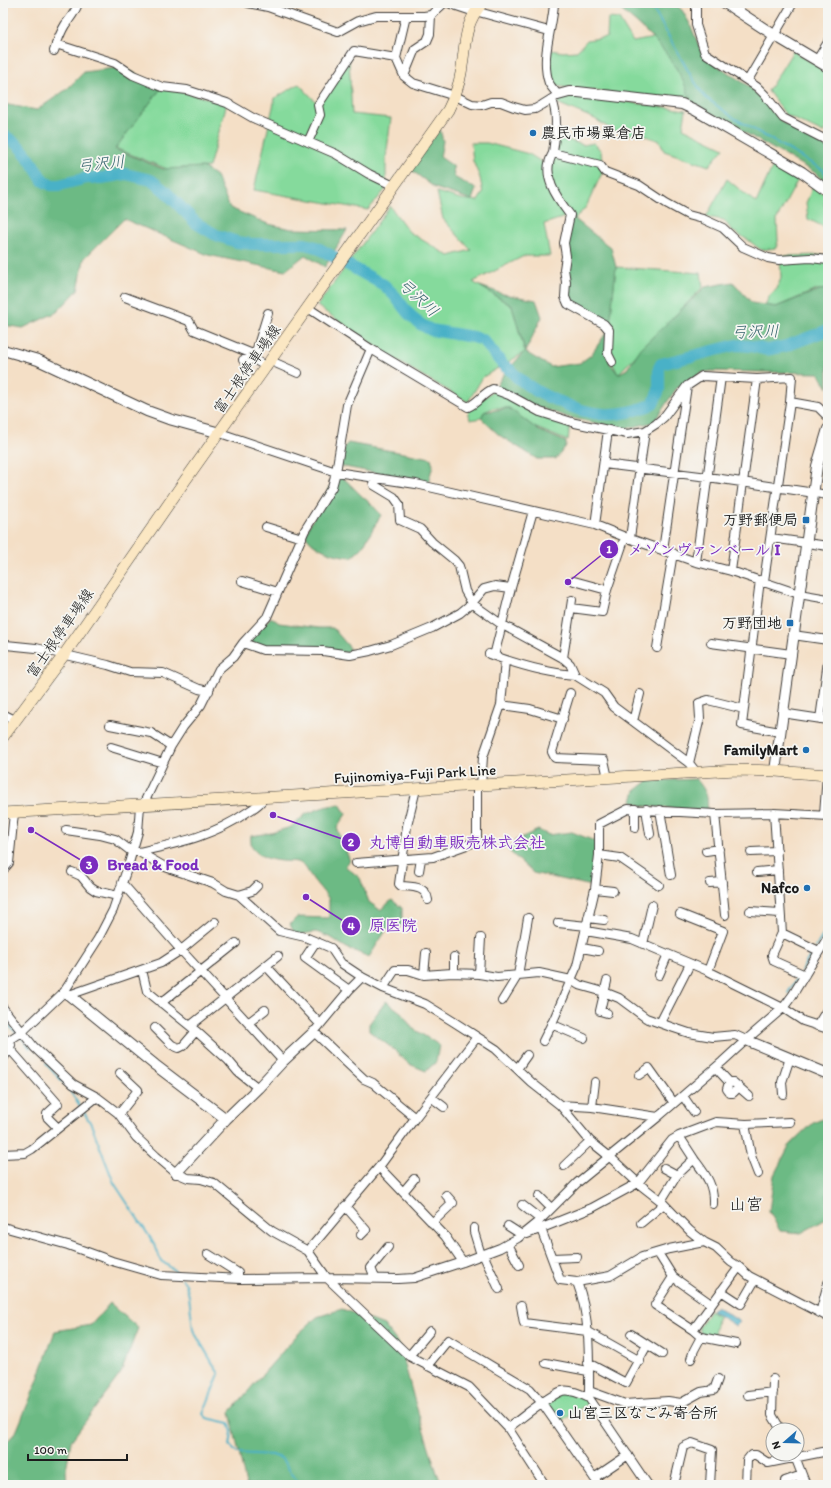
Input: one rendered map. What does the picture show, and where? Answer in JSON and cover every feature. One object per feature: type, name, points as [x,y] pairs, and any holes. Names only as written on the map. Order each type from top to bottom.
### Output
[{"type":"main road","name":"富士根停車場線","points":[[3,737],[64,655],[448,110],[455,96],[461,74],[470,21],[479,7]]},
{"type":"main road","name":"Fujinomiya-Fuji Park Line","points":[[8,813],[736,770],[775,770],[827,774]]},
{"type":"street","points":[[78,3],[73,15],[65,25],[55,48],[115,63],[134,75],[162,87],[186,90],[227,103],[254,118],[336,154],[369,174],[394,186]]},
{"type":"street","points":[[248,3],[268,7],[338,32],[358,21],[376,16],[431,15],[444,3]]},
{"type":"street","points":[[451,3],[479,7],[549,31]]},
{"type":"street","points":[[554,3],[546,53],[546,66],[549,83],[555,98],[557,116],[554,153],[548,166],[549,180],[557,197],[570,215],[564,243],[566,256],[564,269],[566,282],[565,297],[568,304],[604,324],[609,330],[608,354],[612,362]]},
{"type":"street","points":[[696,3],[696,25],[705,53],[748,80],[765,95],[783,118],[827,138]]},
{"type":"street","points":[[725,3],[774,35],[828,66]]},
{"type":"street","points":[[748,80],[793,3]]},
{"type":"street","points":[[404,76],[415,49],[427,41],[430,34],[431,15]]},
{"type":"street","points":[[406,16],[396,58],[404,76],[413,83],[455,96],[472,104],[482,105],[491,102],[501,102],[525,110],[535,109],[569,92],[682,104],[802,172],[828,191]]},
{"type":"street","points":[[817,60],[828,42]]},
{"type":"street","points":[[308,142],[320,115],[318,105],[354,52],[396,58]]},
{"type":"street","points":[[554,153],[600,165],[605,172],[639,185],[666,203],[688,215],[703,219],[723,228],[743,247],[768,258],[778,260],[810,258],[828,260]]},
{"type":"street","points":[[125,297],[189,321],[194,330],[269,364],[298,373]]},
{"type":"street","points":[[308,308],[371,349],[468,407],[476,404],[493,389],[509,395],[540,412],[575,423],[627,434],[645,430],[656,424],[664,417],[687,386],[702,376],[757,379],[792,378],[771,538],[762,581],[742,726],[780,732]]},
{"type":"street","points":[[255,357],[268,313]]},
{"type":"street","points":[[3,1059],[6,1046],[67,993],[113,910],[122,883],[136,852],[141,805],[163,763],[170,746],[201,705],[219,669],[233,657],[243,643],[267,617],[305,530],[332,488],[347,405],[371,349]]},
{"type":"street","points":[[3,350],[38,360],[162,416],[220,433],[336,472],[416,484],[595,525],[696,562],[731,571],[799,594],[828,599]]},
{"type":"street","points":[[243,360],[255,357]]},
{"type":"street","points":[[696,562],[721,377]]},
{"type":"street","points":[[731,571],[757,379]]},
{"type":"street","points":[[663,550],[687,386]]},
{"type":"street","points":[[790,402],[818,407],[828,417]]},
{"type":"street","points":[[775,770],[814,493],[824,453],[828,429]]},
{"type":"street","points":[[595,525],[608,430]]},
{"type":"street","points":[[563,658],[572,604],[602,612],[607,590],[628,537],[645,430]]},
{"type":"street","points":[[604,464],[708,477],[828,495]]},
{"type":"street","points":[[372,477],[374,485],[394,497],[399,504],[400,520],[420,529],[459,566],[465,591],[472,603],[502,624],[563,658],[570,664],[575,675]]},
{"type":"street","points":[[532,511],[502,624],[491,655],[557,674],[575,675],[604,693],[614,707],[689,763],[697,772]]},
{"type":"street","points":[[266,527],[302,538]]},
{"type":"street","points":[[771,538],[828,546]]},
{"type":"street","points":[[657,648],[673,553]]},
{"type":"street","points":[[242,581],[278,592]]},
{"type":"street","points":[[574,581],[607,590]]},
{"type":"street","points":[[243,643],[263,650],[323,651],[350,655],[364,653],[391,645],[432,628],[460,613],[484,590],[495,586],[511,588]]},
{"type":"street","points":[[793,635],[828,640]]},
{"type":"street","points":[[711,643],[791,654]]},
{"type":"street","points":[[3,647],[6,645],[28,647],[108,665],[130,672],[163,673],[199,689],[209,690]]},
{"type":"street","points":[[356,863],[433,857],[475,842],[477,838],[479,786],[483,757],[501,705],[505,660]]},
{"type":"street","points":[[782,713],[824,719],[828,661]]},
{"type":"street","points":[[570,693],[552,752],[555,758],[604,760],[608,778]]},
{"type":"street","points":[[633,721],[640,694]]},
{"type":"street","points":[[689,763],[700,718],[699,703],[708,700],[744,709]]},
{"type":"street","points":[[501,705],[530,709],[563,719]]},
{"type":"street","points":[[3,714],[15,720]]},
{"type":"street","points":[[110,726],[151,733],[170,746]]},
{"type":"street","points":[[111,747],[163,763]]},
{"type":"street","points":[[543,1040],[577,966],[582,948],[595,888],[599,824],[628,809],[716,814],[774,813],[826,816],[827,774]]},
{"type":"street","points":[[416,789],[409,818],[399,884],[401,886],[422,889],[428,895],[428,900]]},
{"type":"street","points":[[136,852],[178,844],[215,831],[261,803],[263,799]]},
{"type":"street","points":[[634,828],[635,809]]},
{"type":"street","points":[[646,810],[650,834]]},
{"type":"street","points":[[660,810],[671,875]]},
{"type":"street","points":[[3,870],[9,863],[8,813]]},
{"type":"street","points":[[774,813],[782,933],[772,955],[774,961],[801,973]]},
{"type":"street","points":[[716,814],[726,915]]},
{"type":"street","points":[[66,830],[100,835],[115,839],[165,867],[213,883],[226,891],[239,895],[279,931],[305,937],[331,948],[341,963],[362,977],[383,988],[425,1004],[496,1049],[532,1083],[560,1105],[590,1141],[662,1202],[690,1232],[716,1248],[748,1276],[824,1315],[828,1283]]},
{"type":"street","points":[[706,851],[719,849]]},
{"type":"street","points":[[751,852],[777,851]]},
{"type":"street","points":[[598,855],[620,858],[659,885]]},
{"type":"street","points":[[419,871],[421,859]]},
{"type":"street","points":[[757,872],[778,870]]},
{"type":"street","points":[[72,872],[81,876],[90,887],[96,891],[118,896]]},
{"type":"street","points":[[710,883],[722,882]]},
{"type":"street","points":[[122,883],[180,950],[283,1061]]},
{"type":"street","points":[[239,895],[252,891],[257,886]]},
{"type":"street","points":[[595,888],[613,891]]},
{"type":"street","points":[[643,944],[652,905]]},
{"type":"street","points":[[750,911],[780,913]]},
{"type":"street","points":[[680,914],[723,932],[708,971]]},
{"type":"street","points":[[502,1001],[518,975],[528,918]]},
{"type":"street","points":[[587,925],[604,920]]},
{"type":"street","points":[[67,993],[161,963],[215,922]]},
{"type":"street","points":[[558,923],[587,925],[643,944],[708,971],[783,1008],[803,1021],[828,1029]]},
{"type":"street","points":[[782,933],[817,950]]},
{"type":"street","points":[[3,1227],[68,1245],[136,1269],[161,1275],[238,1279],[414,1278],[463,1262],[508,1244],[520,1237],[577,1183],[716,1068],[783,1008],[792,996],[801,973],[828,937]]},
{"type":"street","points":[[479,974],[481,938]]},
{"type":"street","points":[[315,942],[305,958],[349,990]]},
{"type":"street","points":[[161,1003],[236,943]]},
{"type":"street","points":[[582,948],[598,951]]},
{"type":"street","points":[[424,975],[426,952]]},
{"type":"street","points":[[659,975],[668,954]]},
{"type":"street","points":[[154,1028],[175,1047],[178,1048],[183,1046],[193,1029],[224,998],[278,956]]},
{"type":"street","points":[[454,957],[454,973]]},
{"type":"street","points":[[660,1023],[690,964]]},
{"type":"street","points":[[266,966],[317,1028],[364,1079],[373,1083],[415,1118]]},
{"type":"street","points":[[142,970],[147,991],[193,1029],[228,1060],[238,1072],[258,1088]]},
{"type":"street","points":[[383,988],[395,970],[408,970],[424,975],[454,973],[479,974],[497,977],[539,974],[571,980],[579,985],[619,998],[646,1018],[689,1033],[713,1037],[735,1035],[828,1074]]},
{"type":"street","points":[[176,1173],[226,1119],[317,1028],[362,977]]},
{"type":"street","points":[[607,981],[600,1011],[607,1013]]},
{"type":"street","points":[[67,993],[155,1065],[226,1119]]},
{"type":"street","points":[[3,1008],[19,1034],[73,1084],[97,1097],[119,1114],[136,1137],[176,1173],[188,1178],[201,1179],[214,1183],[272,1231],[308,1251],[327,1278],[409,1356],[468,1387],[508,1428],[545,1485]]},
{"type":"street","points":[[817,1026],[828,1008]]},
{"type":"street","points":[[248,1023],[265,1010]]},
{"type":"street","points":[[551,1024],[584,1038]]},
{"type":"street","points":[[308,1251],[379,1167],[477,1037]]},
{"type":"street","points":[[6,1046],[58,1104],[47,1114],[47,1117],[58,1128]]},
{"type":"street","points":[[517,1069],[527,1055]]},
{"type":"street","points":[[783,1094],[782,1082],[790,1058]]},
{"type":"street","points":[[639,1074],[649,1068],[674,1103]]},
{"type":"street","points":[[716,1068],[729,1082],[733,1082],[749,1096]]},
{"type":"street","points":[[119,1114],[138,1090],[120,1073]]},
{"type":"street","points":[[592,1107],[595,1082]]},
{"type":"street","points":[[683,1096],[694,1112]]},
{"type":"street","points":[[3,1154],[25,1153],[97,1097]]},
{"type":"street","points":[[431,1097],[444,1107]]},
{"type":"street","points":[[560,1105],[592,1107],[658,1117]]},
{"type":"street","points":[[520,1237],[541,1230],[592,1208],[638,1183],[672,1140],[679,1136],[716,1122],[745,1124],[790,1122]]},
{"type":"street","points":[[745,1124],[751,1156],[758,1174]]},
{"type":"street","points":[[679,1136],[708,1177],[714,1193],[713,1204]]},
{"type":"street","points":[[564,1166],[590,1141]]},
{"type":"street","points":[[641,1223],[662,1202],[677,1175],[694,1159]]},
{"type":"street","points":[[379,1167],[445,1236],[463,1262]]},
{"type":"street","points":[[664,1168],[677,1175]]},
{"type":"street","points":[[402,1192],[414,1179]]},
{"type":"street","points":[[432,1223],[453,1203],[446,1195]]},
{"type":"street","points":[[539,1196],[551,1208]]},
{"type":"street","points":[[522,1205],[540,1219]]},
{"type":"street","points":[[346,1206],[366,1230],[360,1235]]},
{"type":"street","points":[[508,1226],[520,1237]]},
{"type":"street","points":[[474,1228],[482,1255],[499,1289]]},
{"type":"street","points":[[541,1230],[560,1280],[577,1282],[610,1276],[642,1257],[704,1242]]},
{"type":"street","points":[[508,1244],[518,1265]]},
{"type":"street","points":[[376,1278],[372,1268],[388,1247]]},
{"type":"street","points":[[658,1253],[673,1277],[711,1304]]},
{"type":"street","points":[[208,1254],[238,1273],[238,1279]]},
{"type":"street","points":[[552,1258],[577,1257]]},
{"type":"street","points":[[693,1330],[739,1267]]},
{"type":"street","points":[[673,1277],[655,1305],[701,1337],[736,1344]]},
{"type":"street","points":[[721,1291],[741,1304],[755,1280]]},
{"type":"street","points":[[577,1282],[581,1292],[587,1331],[589,1394],[648,1485]]},
{"type":"street","points":[[521,1306],[524,1323],[587,1331],[640,1360]]},
{"type":"street","points":[[409,1356],[430,1331]]},
{"type":"street","points":[[631,1334],[662,1354]]},
{"type":"street","points":[[691,1359],[701,1337]]},
{"type":"street","points":[[427,1366],[448,1340],[530,1389],[542,1403],[596,1482],[628,1455]]},
{"type":"street","points":[[546,1363],[588,1367],[626,1383],[647,1345]]},
{"type":"street","points":[[508,1428],[542,1403],[563,1391],[589,1394],[625,1404],[668,1402],[681,1403],[701,1392],[714,1390],[718,1379]]},
{"type":"street","points":[[773,1379],[772,1415],[776,1422]]},
{"type":"street","points":[[748,1395],[773,1392]]},
{"type":"street","points":[[674,1485],[683,1447],[692,1443],[712,1450],[710,1485]]},
{"type":"street","points":[[805,1455],[828,1452]]},
{"type":"street","points":[[746,1485],[747,1460],[751,1455],[756,1455],[765,1461]]},
{"type":"street","points":[[797,1462],[806,1485]]},
{"type":"street","points":[[785,1485],[785,1481],[802,1476]]},
{"type":"green space","points":[[612,3],[673,3],[682,10],[690,24],[703,56],[750,87],[782,122],[828,148],[828,185],[814,172],[691,102],[678,71],[670,58],[649,35]]},
{"type":"green space","points":[[608,18],[619,19],[633,42],[654,38],[672,57],[687,87],[691,102],[667,97],[628,95],[555,86],[550,68],[551,50],[563,52],[577,51],[587,40],[607,37]]},
{"type":"green space","points":[[793,51],[828,72],[828,124],[823,133],[786,115],[768,91]]},
{"type":"green space","points":[[349,58],[352,114],[391,118],[386,158],[386,189],[368,210],[254,190],[275,98],[299,84],[318,104]]},
{"type":"green space","points":[[122,67],[162,87],[115,149],[163,169],[203,167],[216,176],[230,208],[268,224],[292,229],[347,230],[325,267],[305,255],[285,271],[208,255],[124,219],[84,259],[78,290],[57,312],[23,328],[3,325],[3,104],[37,110],[67,89],[84,72]]},
{"type":"green space","points":[[162,87],[227,103],[209,167],[167,169],[115,148]]},
{"type":"green space","points":[[575,95],[686,110],[683,128],[724,148],[709,166],[664,151],[660,141],[640,134],[627,135],[612,130],[595,119],[557,103],[564,96]]},
{"type":"green space","points":[[440,129],[443,141],[440,157],[453,166],[454,177],[476,189],[472,200],[435,188],[410,169]]},
{"type":"green space","points":[[556,136],[583,145],[594,143],[601,151],[603,171],[586,207],[575,219],[560,201],[565,217],[544,224],[550,256],[524,256],[473,282],[512,306],[525,352],[483,377],[468,402],[399,362],[317,306],[390,206],[409,232],[449,256],[471,250],[443,219],[437,192],[461,199],[478,201],[483,193],[480,178],[473,161],[471,143],[487,143],[529,154],[548,166]]},
{"type":"green space","points":[[775,161],[800,176],[777,219],[778,241],[776,248],[761,250],[748,240],[732,231],[724,220],[706,217],[727,179],[756,203]]},
{"type":"green space","points":[[813,186],[828,197],[828,200],[824,203],[828,215],[828,229],[808,219],[806,203]]},
{"type":"green space","points":[[570,215],[611,248],[616,267],[610,326],[568,304],[565,273]]},
{"type":"green space","points":[[828,255],[828,289],[816,290],[776,307],[765,305],[770,295],[777,289],[781,278],[780,256]]},
{"type":"green space","points":[[616,267],[701,273],[703,287],[618,374],[608,354],[609,330]]},
{"type":"green space","points":[[733,282],[752,303],[776,307],[819,290],[828,289],[828,388],[819,373],[711,371],[701,373],[676,389],[654,422],[624,429],[567,417],[533,405],[496,387],[503,375],[525,351],[512,306],[480,286],[503,294],[536,300],[542,317],[525,352],[551,367],[580,363],[591,355],[606,333],[610,363],[618,374],[627,369],[641,348],[705,287]]},
{"type":"green space","points":[[494,390],[570,424],[568,441],[534,427],[509,408],[493,408],[484,412],[481,418],[470,420],[468,410]]},
{"type":"green space","points":[[509,408],[538,430],[566,442],[566,446],[556,459],[537,459],[499,435],[481,418],[484,412]]},
{"type":"green space","points":[[348,443],[431,458],[433,465],[428,483],[340,466],[345,446]]},
{"type":"green space","points":[[337,473],[381,515],[362,548],[352,557],[325,551],[313,544],[305,534]]},
{"type":"green space","points":[[271,617],[279,623],[318,628],[333,628],[350,648],[348,653],[262,647],[248,641]]},
{"type":"green space","points":[[696,779],[706,794],[708,802],[707,811],[642,806],[632,801],[635,791],[648,781]]},
{"type":"green space","points":[[340,804],[346,814],[337,828],[350,861],[345,866],[360,878],[369,902],[380,910],[392,900],[402,908],[402,926],[387,929],[369,957],[347,948],[329,937],[316,932],[295,935],[290,924],[297,917],[329,918],[329,899],[301,863],[271,859],[260,855],[256,852],[251,842],[251,836],[271,833],[291,827],[306,814],[324,807]]},
{"type":"green space","points":[[538,830],[549,835],[572,832],[597,842],[592,886],[533,873],[508,850],[516,840]]},
{"type":"green space","points":[[386,1001],[402,1013],[412,1028],[439,1045],[436,1062],[426,1071],[409,1064],[392,1048],[369,1031],[369,1024]]},
{"type":"green space","points":[[827,1117],[828,1218],[801,1233],[780,1231],[769,1211],[774,1175],[789,1146],[813,1123]]},
{"type":"green space","points":[[110,1303],[138,1328],[121,1373],[71,1441],[66,1470],[67,1485],[3,1485],[3,1446],[16,1432],[37,1382],[55,1331],[91,1325]]},
{"type":"green space","points":[[342,1309],[384,1325],[400,1346],[414,1399],[437,1473],[443,1485],[246,1485],[230,1412],[296,1336],[317,1317]]},
{"type":"green space","points":[[710,1311],[718,1316],[713,1338],[701,1334],[699,1327]]},
{"type":"green space","points":[[563,1391],[591,1401],[557,1425],[542,1403]]},
{"type":"water","points":[[716,1306],[740,1322],[736,1326],[712,1311]]},
{"type":"waterway","points":[[650,3],[691,76],[705,97],[731,116],[823,170],[828,177]]},
{"type":"waterway","name":"弓沢川","points":[[3,135],[22,149],[43,181],[51,185],[59,185],[87,178],[102,178],[126,174],[151,180],[165,191],[196,223],[216,235],[237,242],[252,244],[305,244],[316,247],[384,285],[408,313],[420,324],[431,330],[483,340],[504,366],[538,392],[570,406],[594,413],[617,414],[640,409],[653,404],[659,390],[659,368],[661,364],[736,345],[751,346],[767,350],[786,346],[828,330]]},
{"type":"waterway","points":[[816,947],[828,927]]},
{"type":"waterway","points":[[801,971],[813,951]]},
{"type":"waterway","points":[[788,993],[799,975]]},
{"type":"waterway","points":[[3,1020],[17,1033]]},
{"type":"waterway","points":[[20,1036],[30,1048]]},
{"type":"waterway","points":[[46,1064],[67,1086],[80,1107]]},
{"type":"waterway","points":[[83,1111],[91,1124],[114,1183],[155,1245],[161,1261],[173,1269],[177,1274]]},
{"type":"waterway","points":[[182,1279],[186,1284],[189,1296],[193,1330],[219,1374],[203,1414],[207,1418],[229,1423],[232,1432],[230,1446],[237,1453],[272,1455],[281,1458],[300,1485]]},
{"type":"place","name":"農民市場粟倉店","points":[[533,133]]},
{"type":"place","name":"万野郵便局","points":[[806,520]]},
{"type":"place","name":"メゾンヴァンベール I","points":[[568,582]]},
{"type":"place","name":"万野団地","points":[[790,623]]},
{"type":"place","name":"FamilyMart","points":[[806,750]]},
{"type":"place","name":"丸博自動車販売株式会社","points":[[273,815]]},
{"type":"place","name":"Bread & Food","points":[[31,830]]},
{"type":"place","name":"Nafco","points":[[807,888]]},
{"type":"place","name":"原医院","points":[[306,897]]},
{"type":"place","name":"山宮三区なごみ寄合所","points":[[560,1413]]},
{"type":"district","name":"山宮","points":[[746,1204]]}]
